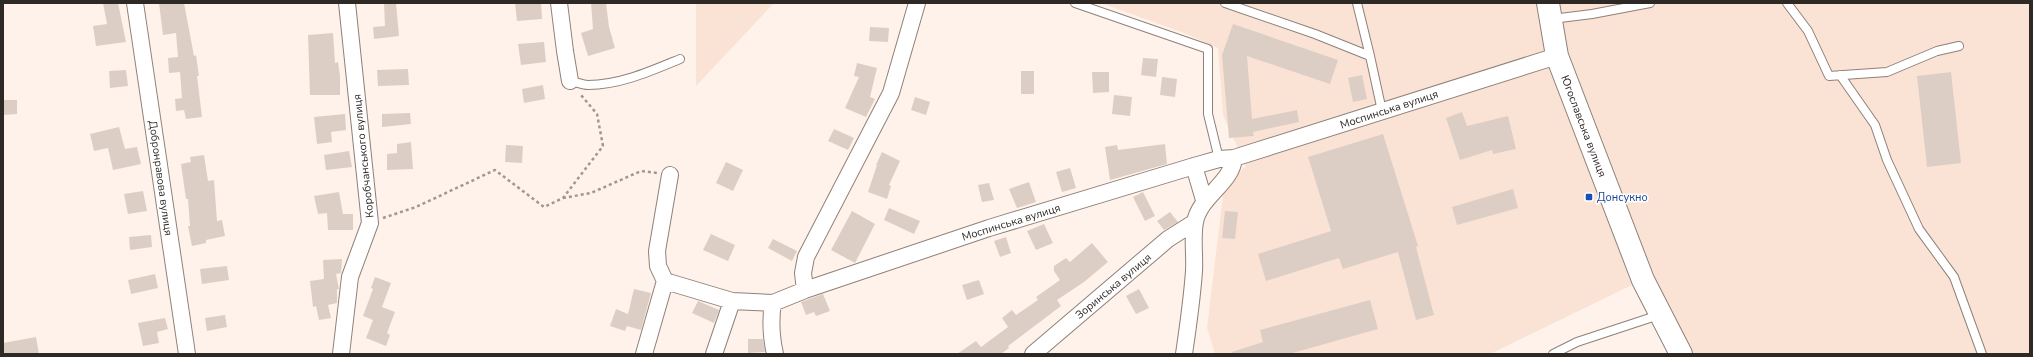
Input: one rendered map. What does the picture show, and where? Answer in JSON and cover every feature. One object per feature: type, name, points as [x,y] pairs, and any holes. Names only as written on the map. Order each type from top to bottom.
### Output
[{"type":"main road","name":"Югославська вулиця","points":[[1549,11],[1558,56],[1642,280],[1681,354]]},
{"type":"street","name":"Добронравова вулиця","points":[[136,3],[187,354]]},
{"type":"street","name":"Коробчанського вулиця","points":[[341,354],[350,278],[370,223],[347,3]]},
{"type":"street","points":[[559,3],[570,81]]},
{"type":"street","points":[[805,290],[803,273],[806,257],[891,93],[917,3]]},
{"type":"street","name":"Моспинська вулиця","points":[[665,281],[732,301],[773,303],[805,290],[989,228],[1194,166],[1227,158],[1558,56]]},
{"type":"street","points":[[1184,354],[1194,272],[1195,222],[1204,200],[1230,172],[1234,165],[1227,158]]},
{"type":"street","points":[[1194,166],[1204,200]]},
{"type":"street","points":[[644,354],[665,281],[658,266],[657,251],[670,175]]},
{"type":"street","name":"Зоринська вулиця","points":[[1033,354],[1168,239],[1195,222]]},
{"type":"street","points":[[714,354],[732,301]]},
{"type":"street","points":[[773,303],[770,317],[771,338],[775,354]]},
{"type":"lane","points":[[1075,3],[1208,49],[1208,114],[1227,158]]},
{"type":"lane","points":[[1225,3],[1315,34],[1370,56]]},
{"type":"lane","points":[[1357,3],[1382,111]]},
{"type":"lane","points":[[1549,11],[1592,14],[1650,3]]},
{"type":"lane","points":[[1787,3],[1808,31],[1829,76],[1887,72],[1937,51],[1959,46]]},
{"type":"lane","points":[[570,81],[587,85],[606,83],[645,74],[680,59]]},
{"type":"lane","points":[[1840,75],[1875,126],[1887,160],[1919,229],[1954,277],[1982,354]]},
{"type":"lane","points":[[1553,354],[1577,342],[1660,314]]},
{"type":"path","points":[[563,198],[603,146],[596,114],[570,81]]},
{"type":"path","points":[[370,223],[416,207],[495,170],[544,207],[563,198],[591,193],[641,171],[670,175]]},
{"type":"shaded area","points":[[696,3],[774,3],[696,86]]},
{"type":"shaded area","points":[[1101,3],[1540,3],[1636,283],[1490,354],[1215,354],[1207,328],[1224,187],[1246,166],[1223,115],[1218,48],[1184,33]]},
{"type":"shaded area","points":[[1555,3],[2030,3],[2030,354],[1690,354],[1667,311],[1565,54]]},
{"type":"building","points":[[103,3],[118,3],[126,42],[96,46],[93,26],[107,24]]},
{"type":"building","points":[[159,3],[184,3],[194,56],[196,55],[202,117],[186,119],[184,110],[176,111],[175,99],[182,98],[180,72],[169,73],[168,58],[178,57],[176,33],[163,35]]},
{"type":"building","points":[[384,3],[396,3],[399,36],[374,39],[373,27],[385,26]]},
{"type":"building","points":[[515,3],[541,3],[542,19],[517,21]]},
{"type":"building","points":[[591,3],[606,3],[609,27],[615,48],[588,56],[581,33],[593,29]]},
{"type":"building","points":[[1233,24],[1338,60],[1330,84],[1247,56],[1252,119],[1297,110],[1299,122],[1253,132],[1254,136],[1229,138],[1222,55]]},
{"type":"building","points":[[870,27],[889,28],[888,42],[869,41]]},
{"type":"building","points":[[333,33],[335,63],[338,62],[340,76],[340,95],[310,95],[308,35]]},
{"type":"building","points":[[544,42],[546,62],[521,65],[518,44]]},
{"type":"building","points":[[1143,58],[1158,59],[1156,77],[1141,75]]},
{"type":"building","points":[[857,63],[877,68],[870,97],[875,99],[866,117],[845,108],[859,77],[854,76]]},
{"type":"building","points":[[408,69],[409,85],[378,86],[377,70]]},
{"type":"building","points":[[126,70],[128,86],[110,88],[109,71]]},
{"type":"building","points":[[1021,71],[1034,71],[1034,94],[1021,94]]},
{"type":"building","points":[[1092,72],[1109,72],[1109,92],[1093,93]]},
{"type":"building","points":[[1951,72],[1961,163],[1927,167],[1917,76]]},
{"type":"building","points":[[1362,75],[1367,99],[1353,102],[1348,78]]},
{"type":"building","points":[[1162,77],[1177,79],[1175,97],[1160,95]]},
{"type":"building","points":[[543,85],[545,99],[524,103],[522,89]]},
{"type":"building","points":[[1114,95],[1132,97],[1130,116],[1112,114]]},
{"type":"building","points":[[915,97],[930,102],[926,115],[911,110]]},
{"type":"building","points":[[3,100],[17,100],[17,114],[3,115]]},
{"type":"building","points":[[1462,112],[1467,126],[1508,116],[1516,149],[1493,154],[1492,150],[1460,160],[1446,118]]},
{"type":"building","points":[[410,113],[411,124],[382,127],[382,114]]},
{"type":"building","points":[[345,114],[346,130],[331,132],[332,142],[317,144],[314,117]]},
{"type":"building","points":[[119,127],[125,149],[137,147],[141,164],[113,170],[108,148],[94,151],[90,134]]},
{"type":"building","points":[[834,129],[854,138],[848,150],[828,141]]},
{"type":"building","points":[[1383,134],[1418,246],[1416,247],[1434,315],[1416,320],[1398,252],[1343,269],[1339,258],[1266,281],[1258,254],[1331,231],[1308,157]]},
{"type":"building","points":[[411,142],[413,169],[387,170],[387,154],[397,153],[397,144]]},
{"type":"building","points":[[1165,144],[1167,164],[1110,180],[1105,147],[1117,145],[1118,150]]},
{"type":"building","points":[[506,145],[523,146],[522,163],[505,162]]},
{"type":"building","points":[[349,151],[352,167],[326,170],[324,155]]},
{"type":"building","points":[[882,152],[900,161],[889,185],[891,186],[887,199],[868,192],[876,165]]},
{"type":"building","points":[[204,155],[208,181],[214,180],[217,221],[222,220],[225,236],[206,240],[206,243],[192,246],[188,226],[190,226],[188,199],[186,199],[181,164],[191,162],[190,157]]},
{"type":"building","points":[[726,162],[743,170],[733,191],[716,183]]},
{"type":"building","points":[[1070,168],[1076,188],[1062,192],[1056,172]]},
{"type":"building","points":[[1029,182],[1036,202],[1017,208],[1009,189]]},
{"type":"building","points":[[989,183],[994,200],[982,202],[978,185]]},
{"type":"building","points":[[1513,189],[1518,208],[1457,225],[1452,207]]},
{"type":"building","points":[[143,191],[147,211],[128,214],[124,194]]},
{"type":"building","points":[[339,192],[343,214],[353,214],[353,230],[328,230],[327,213],[318,214],[314,196]]},
{"type":"building","points":[[1143,192],[1155,216],[1145,221],[1133,197]]},
{"type":"building","points":[[889,208],[920,221],[914,234],[884,220]]},
{"type":"building","points":[[852,211],[875,224],[855,263],[831,250]]},
{"type":"building","points":[[1225,211],[1238,212],[1235,239],[1222,238]]},
{"type":"building","points":[[1170,212],[1178,222],[1164,230],[1157,221]]},
{"type":"building","points":[[1044,224],[1053,243],[1036,250],[1027,231]]},
{"type":"building","points":[[711,234],[735,245],[728,261],[703,250]]},
{"type":"building","points":[[151,235],[152,247],[130,250],[129,237]]},
{"type":"building","points":[[1006,237],[1011,253],[1000,257],[994,241]]},
{"type":"building","points":[[773,239],[797,251],[792,261],[768,248]]},
{"type":"building","points":[[1092,243],[1108,262],[1084,282],[1057,300],[1061,306],[1008,346],[1009,348],[1001,354],[957,354],[976,341],[981,347],[1008,327],[1002,318],[1012,310],[1016,315],[1038,300],[1036,297],[1060,280],[1054,271],[1054,266],[1066,258],[1070,262]]},
{"type":"building","points":[[342,259],[341,273],[336,274],[339,289],[337,289],[337,303],[328,305],[331,318],[319,320],[316,306],[313,307],[310,281],[324,279],[323,260]]},
{"type":"building","points":[[227,266],[229,280],[202,284],[200,269]]},
{"type":"building","points":[[155,274],[158,288],[131,294],[128,280]]},
{"type":"building","points":[[375,277],[391,283],[382,307],[395,312],[387,333],[390,335],[386,346],[366,338],[373,320],[363,316],[373,289],[371,288]]},
{"type":"building","points":[[979,280],[984,294],[967,300],[962,285]]},
{"type":"building","points":[[634,289],[651,293],[641,330],[627,326],[625,331],[610,326],[616,309],[628,314]]},
{"type":"building","points":[[1139,289],[1149,308],[1136,314],[1126,296]]},
{"type":"building","points":[[823,294],[830,311],[816,316],[814,312],[806,315],[801,302]]},
{"type":"building","points":[[1370,300],[1378,329],[1289,354],[1233,354],[1232,352],[1263,342],[1260,330]]},
{"type":"building","points":[[698,301],[719,310],[714,323],[692,313]]},
{"type":"building","points":[[225,315],[227,327],[207,331],[205,318]]},
{"type":"building","points":[[165,318],[168,329],[157,332],[159,343],[143,346],[138,323]]},
{"type":"building","points":[[36,337],[39,354],[4,354],[3,343]]},
{"type":"building","points":[[748,339],[763,339],[765,352],[748,353]]},
{"type":"place","name":"Донсукно","points":[[1589,197]]}]
